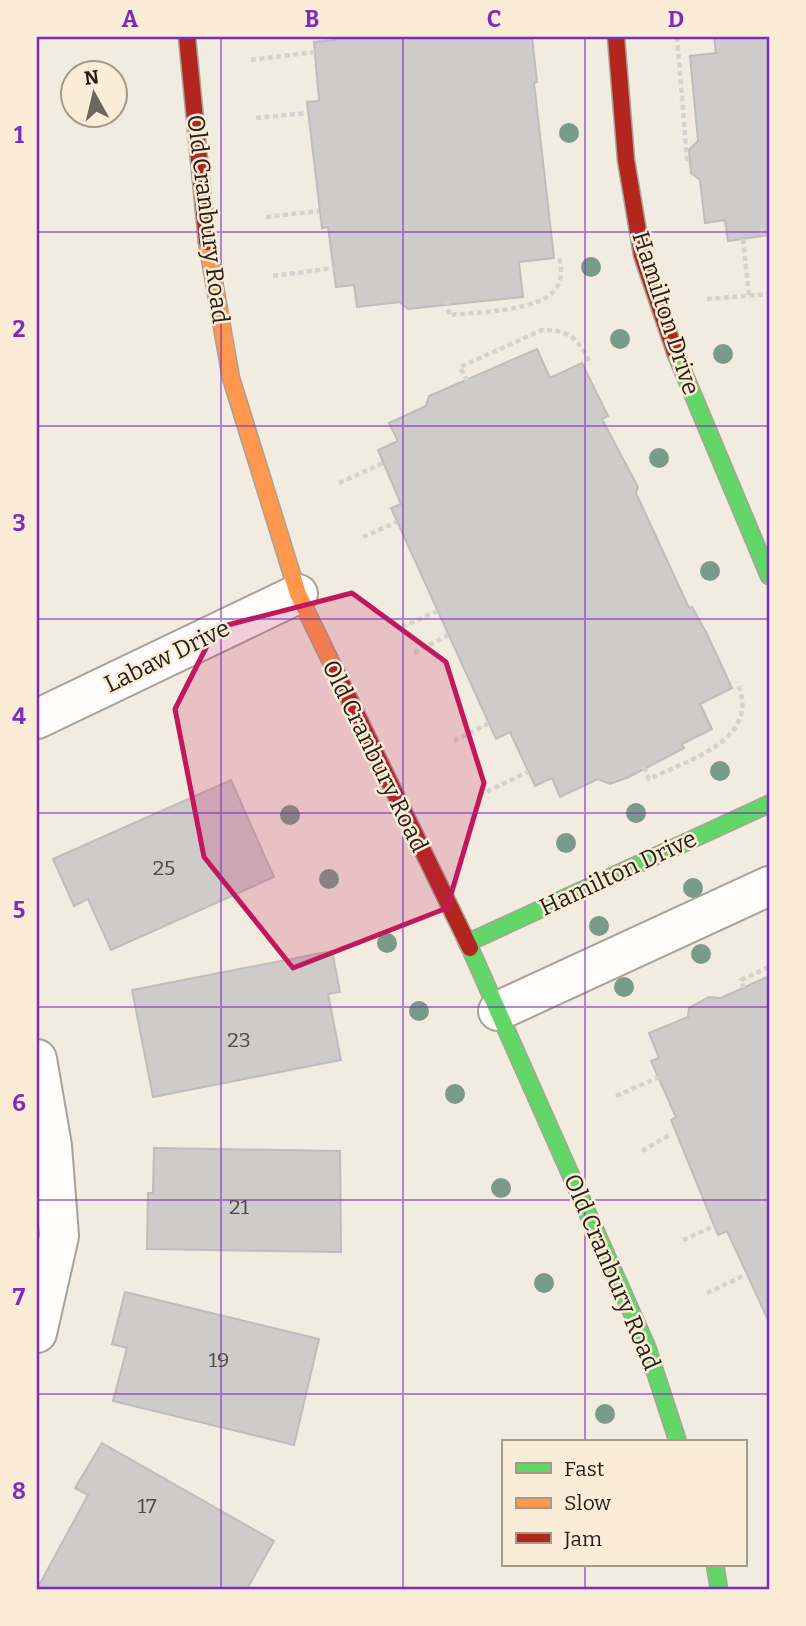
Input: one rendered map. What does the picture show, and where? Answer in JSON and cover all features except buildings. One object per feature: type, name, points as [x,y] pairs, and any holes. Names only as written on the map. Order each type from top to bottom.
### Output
[{"type":"street","name":"Old Cranbury Road","points":[[187,37],[209,262],[231,378],[298,594],[498,1011],[647,1347],[677,1440]]},
{"type":"street","name":"Hamilton Drive","points":[[617,37],[626,160],[642,255],[687,386],[769,576]]},
{"type":"street","name":"Labaw Drive","points":[[37,719],[298,594]]},
{"type":"street","name":"Hamilton Drive","points":[[467,943],[769,804]]},
{"type":"street","points":[[498,1011],[769,886]]},
{"type":"street","points":[[37,1059],[52,1146],[60,1236],[37,1333]]},
{"type":"street","points":[[715,1566],[719,1589]]},
{"type":"path","points":[[677,37],[687,159],[690,158]]},
{"type":"path","points":[[251,60],[315,52]]},
{"type":"path","points":[[256,118],[308,113]]},
{"type":"path","points":[[266,217],[319,211]]},
{"type":"path","points":[[743,239],[749,296]]},
{"type":"path","points":[[447,301],[449,315],[521,306],[548,298],[561,279],[559,255]]},
{"type":"path","points":[[273,276],[334,268]]},
{"type":"path","points":[[703,300],[769,294]]},
{"type":"path","points":[[467,382],[460,367],[542,330],[557,330],[576,340],[590,363]]},
{"type":"path","points":[[340,483],[383,463]]},
{"type":"path","points":[[363,537],[397,522]]},
{"type":"path","points":[[402,627],[438,611]]},
{"type":"path","points":[[414,653],[448,635]]},
{"type":"path","points":[[644,767],[649,779],[725,741],[741,718],[742,693],[737,682]]},
{"type":"path","points":[[454,741],[489,723]]},
{"type":"path","points":[[479,795],[528,772]]},
{"type":"path","points":[[744,988],[741,980],[769,967]]},
{"type":"path","points":[[616,1096],[659,1077]]},
{"type":"path","points":[[642,1151],[671,1134]]},
{"type":"path","points":[[683,1240],[714,1226]]},
{"type":"path","points":[[707,1293],[747,1274]]},
{"type":"highlighted area","points":[[352,593],[446,662],[484,783],[447,908],[293,968],[204,857],[175,709],[216,628]]},
{"type":"traffic: fast","points":[[675,352],[769,576]]},
{"type":"traffic: fast","points":[[467,943],[769,804]]},
{"type":"traffic: fast","points":[[470,948],[647,1347],[677,1440]]},
{"type":"traffic: fast","points":[[715,1566],[719,1589]]},
{"type":"traffic: slow","points":[[207,242],[231,378],[298,594],[335,670]]},
{"type":"traffic: jam","points":[[187,37],[207,242]]},
{"type":"traffic: jam","points":[[616,37],[626,160],[642,255],[675,352]]},
{"type":"traffic: jam","points":[[335,670],[470,948]]}]
